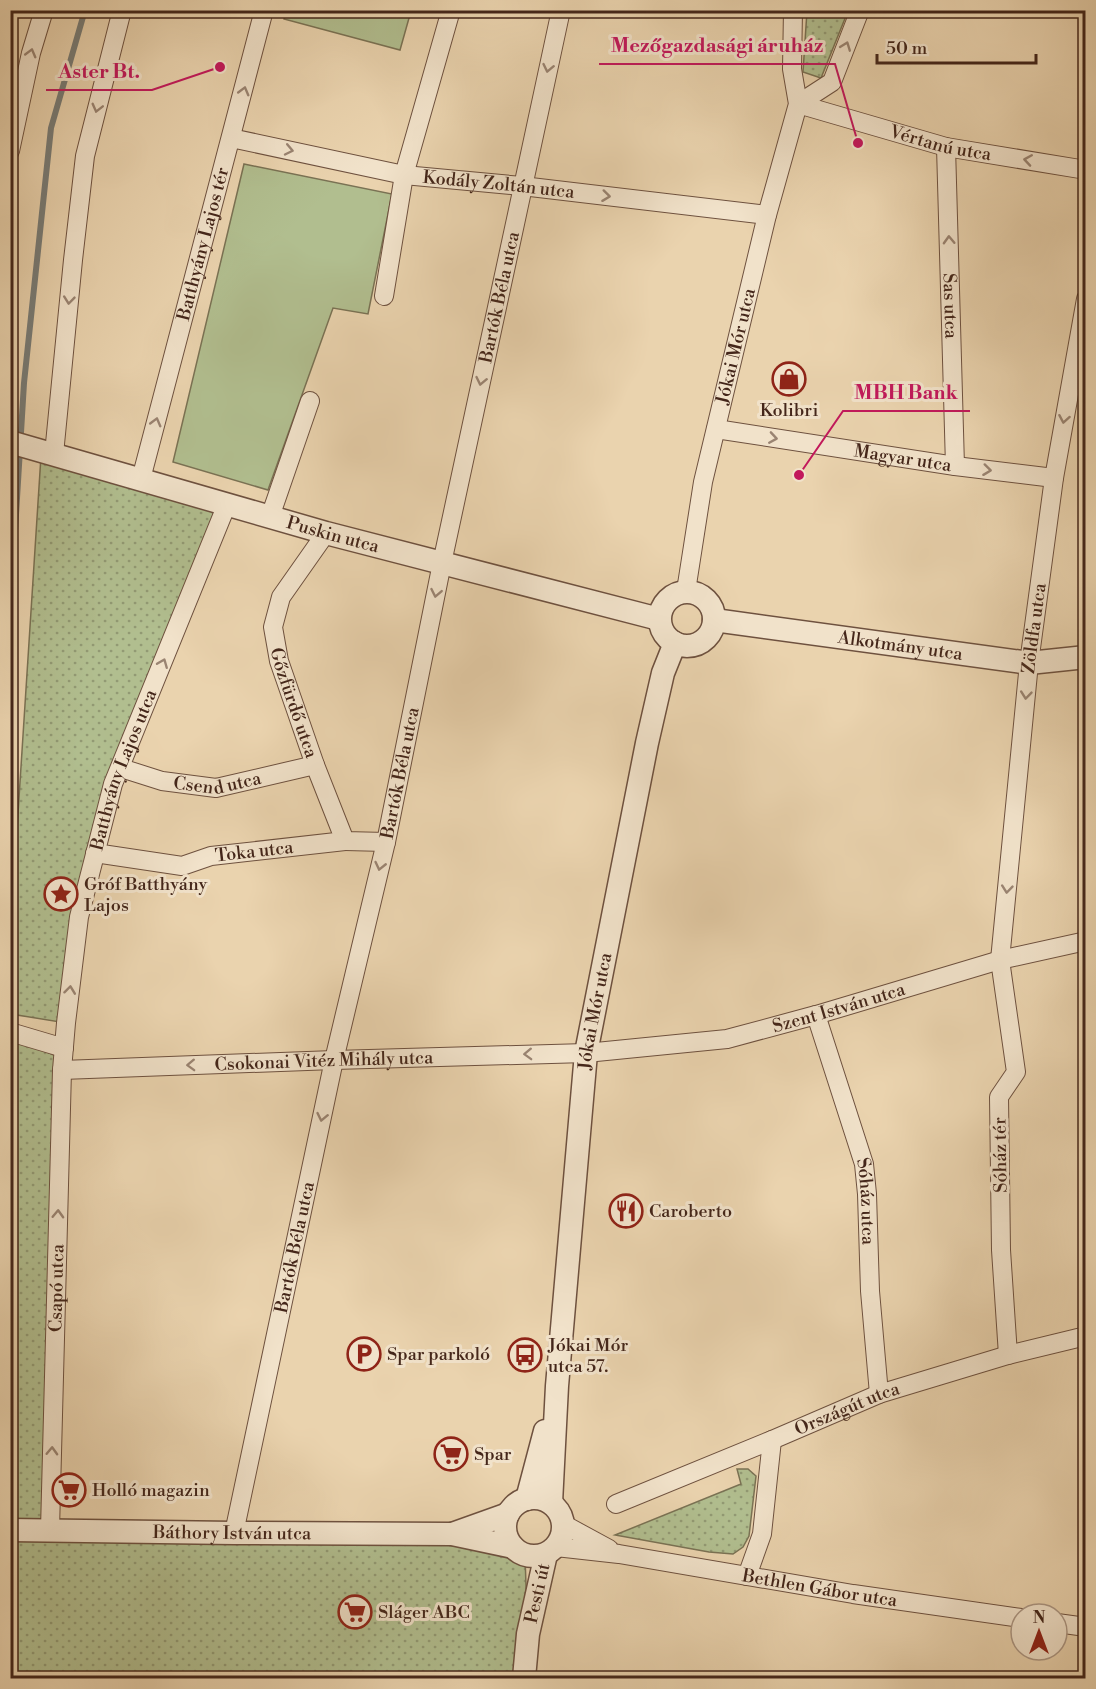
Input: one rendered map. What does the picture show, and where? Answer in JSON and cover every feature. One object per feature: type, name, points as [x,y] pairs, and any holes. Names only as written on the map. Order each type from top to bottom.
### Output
[{"type":"street","points":[[10,151],[31,53],[44,10]]},
{"type":"street","points":[[51,453],[85,156],[122,10]]},
{"type":"street","name":"Batthyány Lajos tér","points":[[141,479],[264,10]]},
{"type":"street","points":[[384,296],[405,175],[451,10]]},
{"type":"street","name":"Bartók Béla utca","points":[[234,1533],[334,1060],[386,842],[442,563],[561,10]]},
{"type":"street","points":[[793,10],[792,69],[798,105],[832,82],[860,10]]},
{"type":"street","name":"Vértanú utca","points":[[798,105],[946,147],[1086,170]]},
{"type":"street","name":"Jókai Mór utca","points":[[686,591],[703,482],[767,215],[798,105]]},
{"type":"street","name":"Kodály Zoltán utca","points":[[231,138],[405,175],[522,186],[767,215]]},
{"type":"street","name":"Sas utca","points":[[946,147],[955,466]]},
{"type":"street","name":"Zöldfa utca","points":[[1000,960],[1029,663],[1054,478],[1086,299]]},
{"type":"street","points":[[270,517],[310,401]]},
{"type":"street","name":"Magyar utca","points":[[716,429],[955,466],[1054,478]]},
{"type":"street","name":"Puskin utca","points":[[10,442],[326,533],[659,619]]},
{"type":"street","name":"Batthyány Lajos utca","points":[[64,1048],[79,917],[113,784],[227,504]]},
{"type":"street","name":"Gőzfürdő utca","points":[[326,533],[281,597],[273,627],[279,661],[315,765],[345,841]]},
{"type":"street","points":[[686,591],[700,594],[707,600],[712,607],[714,620],[710,634],[698,644],[682,646],[666,637],[659,619],[660,611],[668,598],[686,591]]},
{"type":"street","name":"Alkotmány utca","points":[[714,620],[1029,663],[1086,657]]},
{"type":"street","name":"Jókai Mór utca","points":[[551,1503],[557,1386],[586,1053],[647,743],[663,673],[675,643]]},
{"type":"street","name":"Csend utca","points":[[121,768],[162,781],[216,788],[315,765]]},
{"type":"street","points":[[345,841],[386,842]]},
{"type":"street","name":"Toka utca","points":[[95,853],[182,866],[212,856],[345,841]]},
{"type":"street","name":"Szent István utca","points":[[586,1053],[727,1039],[816,1016],[1000,960],[1086,941]]},
{"type":"street","name":"Sóház tér","points":[[1000,960],[1016,1072],[999,1097],[1001,1250],[1008,1355]]},
{"type":"street","name":"Sóház utca","points":[[816,1016],[864,1164],[871,1301],[879,1394]]},
{"type":"street","points":[[14,1033],[64,1048]]},
{"type":"street","name":"Csapó utca","points":[[50,1530],[64,1048]]},
{"type":"street","name":"Csokonai Vitéz Mihály utca","points":[[62,1071],[586,1053]]},
{"type":"street","name":"Országút utca","points":[[616,1504],[879,1394],[1008,1355],[1086,1336]]},
{"type":"street","name":"Jókai Mór utca","points":[[527,1499],[557,1386]]},
{"type":"street","points":[[747,1576],[762,1534],[772,1440]]},
{"type":"street","points":[[527,1499],[539,1499],[551,1503],[559,1512],[563,1524],[562,1536],[535,1551],[506,1537],[505,1525],[508,1514],[516,1504],[527,1499]]},
{"type":"street","name":"Báthory István utca","points":[[452,1534],[508,1514]]},
{"type":"street","name":"Bethlen Gábor utca","points":[[563,1524],[619,1554]]},
{"type":"street","name":"Báthory István utca","points":[[10,1530],[452,1534],[535,1551]]},
{"type":"street","name":"Bethlen Gábor utca","points":[[535,1551],[619,1554],[853,1594],[1009,1616]]},
{"type":"street","name":"Pesti út","points":[[524,1678],[535,1551]]},
{"type":"street","points":[[1069,1625],[1086,1627]]},
{"type":"green space","points":[[286,10],[411,11],[400,50],[284,19]]},
{"type":"green space","points":[[807,11],[848,11],[821,78],[803,72]]},
{"type":"green space","points":[[244,164],[392,194],[368,314],[333,308],[268,490],[173,462]]},
{"type":"green space","points":[[41,456],[218,509],[117,758],[66,1023],[11,1014],[11,922]]},
{"type":"green space","points":[[10,1036],[63,1059],[50,1530],[489,1542],[525,1555],[527,1617],[523,1678],[11,1678]]},
{"type":"green space","points":[[737,1469],[748,1469],[756,1476],[749,1536],[743,1547],[733,1554],[709,1552],[615,1535],[741,1484]]},
{"type":"waterway","points":[[10,613],[24,383],[51,128],[85,10]]},
{"type":"place","name":"Aster Bt.","points":[[220,67]]},
{"type":"place","name":"Mezőgazdasági áruház","points":[[858,143]]},
{"type":"place","name":"Kolibri","points":[[789,379]]},
{"type":"place","name":"MBH Bank","points":[[799,475]]},
{"type":"place","name":"Gróf Batthyány Lajos","points":[[61,894]]},
{"type":"place","name":"Caroberto","points":[[626,1211]]},
{"type":"place","name":"Spar parkoló","points":[[364,1354]]},
{"type":"place","name":"Jókai Mór utca 57.","points":[[525,1355]]},
{"type":"place","name":"Spar","points":[[451,1454]]},
{"type":"place","name":"Holló magazin","points":[[69,1490]]},
{"type":"place","name":"Sláger ABC","points":[[355,1612]]}]
